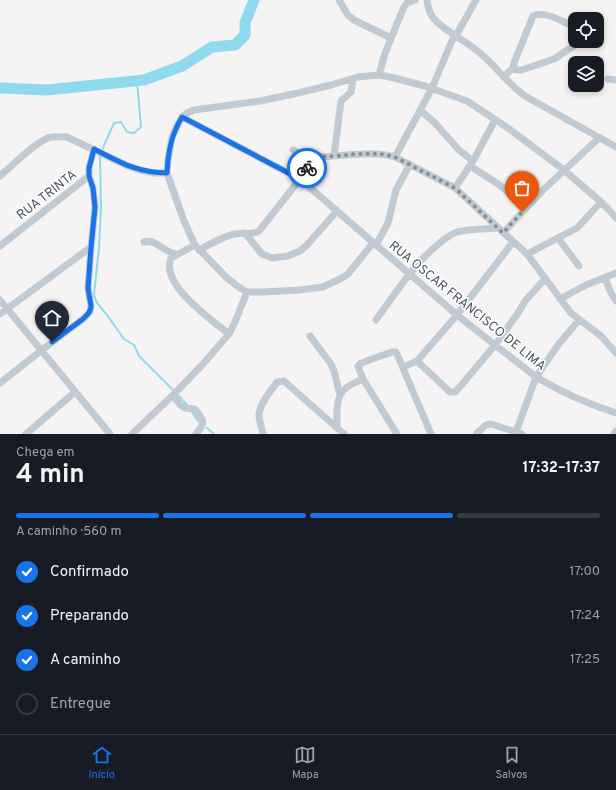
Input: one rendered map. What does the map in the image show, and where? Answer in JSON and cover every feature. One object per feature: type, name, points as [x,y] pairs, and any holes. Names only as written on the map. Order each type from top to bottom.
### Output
[{"type":"street","points":[[340,0],[348,15],[354,20],[391,38]]},
{"type":"street","points":[[379,75],[382,60],[404,7],[407,3],[415,0]]},
{"type":"street","points":[[427,0],[430,14],[435,20],[454,36],[478,51],[518,91],[616,147]]},
{"type":"street","points":[[395,157],[421,111],[454,36],[457,34],[476,0]]},
{"type":"street","points":[[504,76],[513,68],[514,62],[534,16],[540,14],[553,17],[568,24]]},
{"type":"street","points":[[513,68],[522,70],[554,59],[570,48]]},
{"type":"street","points":[[410,164],[396,190],[388,223],[375,244],[348,274],[328,285],[313,289],[263,292],[247,292],[240,288],[227,278],[197,247],[184,221],[167,173],[172,137],[182,117],[187,113],[194,110],[268,99],[353,79],[379,75],[432,88],[467,101],[508,128],[564,170],[601,202],[616,218]]},
{"type":"street","points":[[334,156],[341,101],[351,92],[353,79]]},
{"type":"street","points":[[421,111],[434,122],[472,163],[527,207]]},
{"type":"street","name":"RUA OSCAR FRANCISCO DE LIMA","points":[[182,117],[300,179],[457,315],[536,377],[591,405],[616,413]]},
{"type":"street","points":[[455,188],[472,163],[495,120]]},
{"type":"street","points":[[0,176],[36,145],[48,138],[58,136],[67,137],[128,166],[154,173],[167,173]]},
{"type":"street","points":[[376,320],[410,274],[433,248],[452,234],[459,231],[500,230],[527,207],[543,190],[599,138]]},
{"type":"street","points":[[0,384],[88,315],[91,309],[88,288],[95,207],[93,188],[89,176],[89,168],[96,150]]},
{"type":"street","points":[[293,150],[313,161]]},
{"type":"street","points":[[229,334],[186,298],[179,289],[170,273],[169,264],[171,258],[176,254],[228,236],[235,234],[253,234],[259,231],[300,179],[310,163],[316,159],[321,157],[376,153],[395,157],[455,188],[527,254],[571,313],[601,336],[616,353]]},
{"type":"street","name":"RUA TRINTA","points":[[0,246],[89,176]]},
{"type":"street","points":[[527,254],[577,228],[601,202]]},
{"type":"street","points":[[245,234],[262,254],[272,258],[288,256],[306,246],[337,211]]},
{"type":"street","points":[[558,238],[579,266]]},
{"type":"street","points":[[144,242],[151,241],[169,252],[176,254]]},
{"type":"street","points":[[403,368],[417,361],[457,315],[513,242]]},
{"type":"street","points":[[0,314],[91,248]]},
{"type":"street","points":[[560,299],[580,288],[616,272]]},
{"type":"street","points":[[605,278],[616,301]]},
{"type":"street","points":[[417,361],[452,393],[458,389],[495,345],[525,301],[545,279]]},
{"type":"street","points":[[132,434],[175,393],[229,334],[236,322],[247,292]]},
{"type":"street","points":[[0,300],[109,434]]},
{"type":"street","points":[[477,433],[486,425],[491,424],[519,433],[536,377],[540,369],[579,320]]},
{"type":"street","points":[[310,336],[331,364],[334,371],[340,395],[337,427]]},
{"type":"street","points":[[397,434],[358,369],[359,364],[390,352],[396,352],[397,354],[431,434]]},
{"type":"street","points":[[340,395],[346,388],[363,378]]},
{"type":"street","points":[[263,434],[259,416],[260,408],[277,382],[284,381],[344,434]]},
{"type":"street","points":[[26,434],[75,392]]},
{"type":"street","points":[[175,393],[182,406],[195,409],[202,420],[202,426],[196,434]]},
{"type":"waterway","points":[[0,88],[47,90],[144,80],[182,66],[212,47],[235,45],[245,35],[245,23],[254,0]]},
{"type":"waterway","points":[[137,81],[141,127],[134,133],[127,132],[121,122],[114,123],[100,156],[101,208],[99,248],[94,295],[97,303],[124,339],[134,345],[139,356],[174,391]]},
{"type":"waterway","points":[[177,394],[187,405]]},
{"type":"waterway","points":[[191,411],[198,421]]},
{"type":"waterway","points":[[207,428],[214,434]]},
{"type":"way so far","points":[[307,168],[310,163],[321,157],[376,153],[385,154],[395,157],[455,188],[503,233],[522,212]]},
{"type":"route","points":[[52,342],[88,315],[91,309],[88,288],[95,207],[93,188],[89,176],[89,168],[94,149],[128,166],[140,170],[154,173],[167,173],[172,137],[182,117],[300,179],[307,168]]}]
